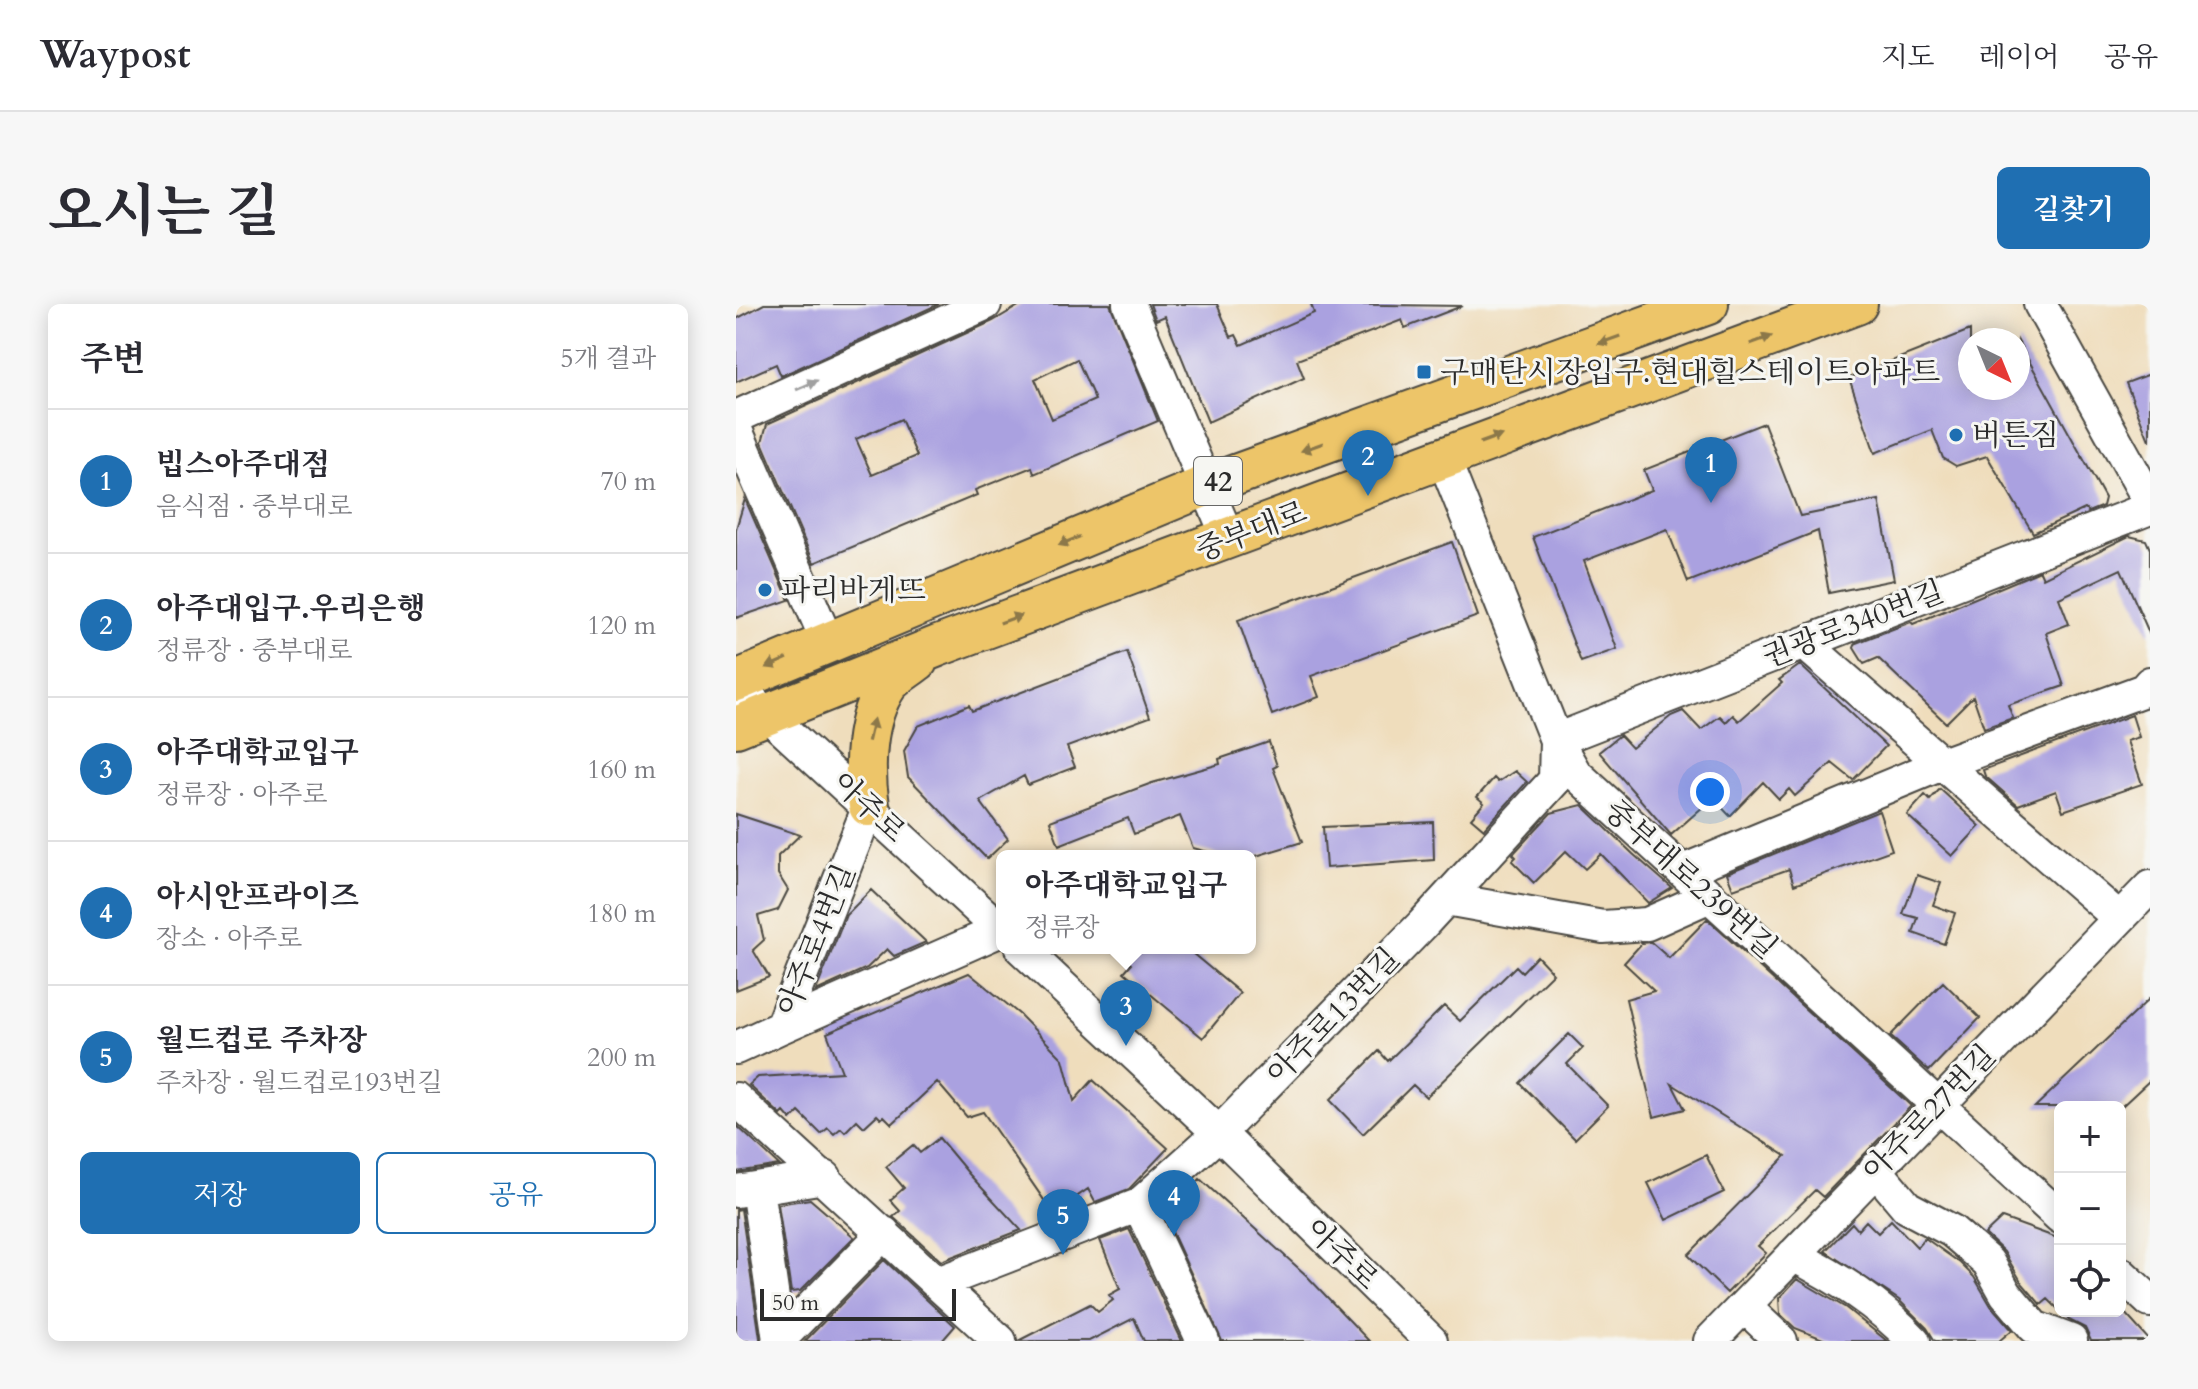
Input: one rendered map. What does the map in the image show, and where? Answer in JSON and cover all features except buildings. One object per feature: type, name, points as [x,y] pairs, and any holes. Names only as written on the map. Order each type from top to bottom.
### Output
[{"type":"main road","name":"중부대로","points":[[736,683],[827,641],[1205,486],[1708,304]]},
{"type":"main road","name":"중부대로","points":[[751,720],[938,646],[1857,304]]},
{"type":"main road","points":[[869,806],[863,772],[871,724],[888,684],[938,646]]},
{"type":"street","points":[[736,417],[985,304]]},
{"type":"street","points":[[1129,304],[1229,540]]},
{"type":"street","points":[[2040,304],[2150,505]]},
{"type":"street","points":[[736,430],[827,641]]},
{"type":"street","name":"중부대로239번길","points":[[1443,457],[1556,740],[1575,773],[2054,1211]]},
{"type":"street","name":"권광로340번길","points":[[1556,740],[2150,505]]},
{"type":"street","points":[[1804,643],[2119,918]]},
{"type":"street","name":"아주로","points":[[736,683],[751,720],[869,806],[996,924]]},
{"type":"street","points":[[1683,871],[1942,764],[2144,690],[2150,683]]},
{"type":"street","name":"아주로13번길","points":[[1219,1133],[1446,899],[1555,780],[1556,740]]},
{"type":"street","name":"아주로4번길","points":[[736,1048],[781,1027],[869,806]]},
{"type":"street","name":"아주로27번길","points":[[1710,1341],[2150,887]]},
{"type":"street","points":[[1446,899],[1603,927],[1647,924],[1710,896]]},
{"type":"street","name":"아주로","points":[[781,1027],[996,933]]},
{"type":"street","name":"아주로","points":[[1027,954],[1219,1133],[1431,1341]]},
{"type":"street","points":[[736,1099],[825,1177],[1000,1341]]},
{"type":"street","points":[[938,1283],[1139,1205],[1219,1133]]},
{"type":"street","points":[[1875,1169],[1907,1207],[1952,1231],[1988,1262],[2006,1294],[2034,1327],[2071,1341]]},
{"type":"street","points":[[778,1340],[746,1189],[825,1177]]},
{"type":"street","points":[[1139,1205],[1203,1341]]},
{"type":"street","points":[[778,1340],[884,1233]]},
{"type":"street","points":[[1793,1255],[1842,1280],[1895,1321],[1914,1341]]},
{"type":"street","points":[[2126,1279],[2150,1301]]},
{"type":"street","points":[[1744,1306],[1781,1341]]},
{"type":"place","name":"구매탄시장입구.현대힐스테이트아파트","points":[[1424,372]]},
{"type":"place","name":"버튼짐","points":[[1956,435]]},
{"type":"place","name":"아주대입구.우리은행","points":[[1368,496]]},
{"type":"place","name":"빕스아주대점","points":[[1711,503]]},
{"type":"place","name":"파리바게뜨","points":[[765,590]]},
{"type":"place","name":"아주대학교입구","points":[[1126,1046]]},
{"type":"place","name":"아시안프라이즈","points":[[1174,1236]]},
{"type":"place","name":"월드컵로 주차장","points":[[1063,1255]]}]
